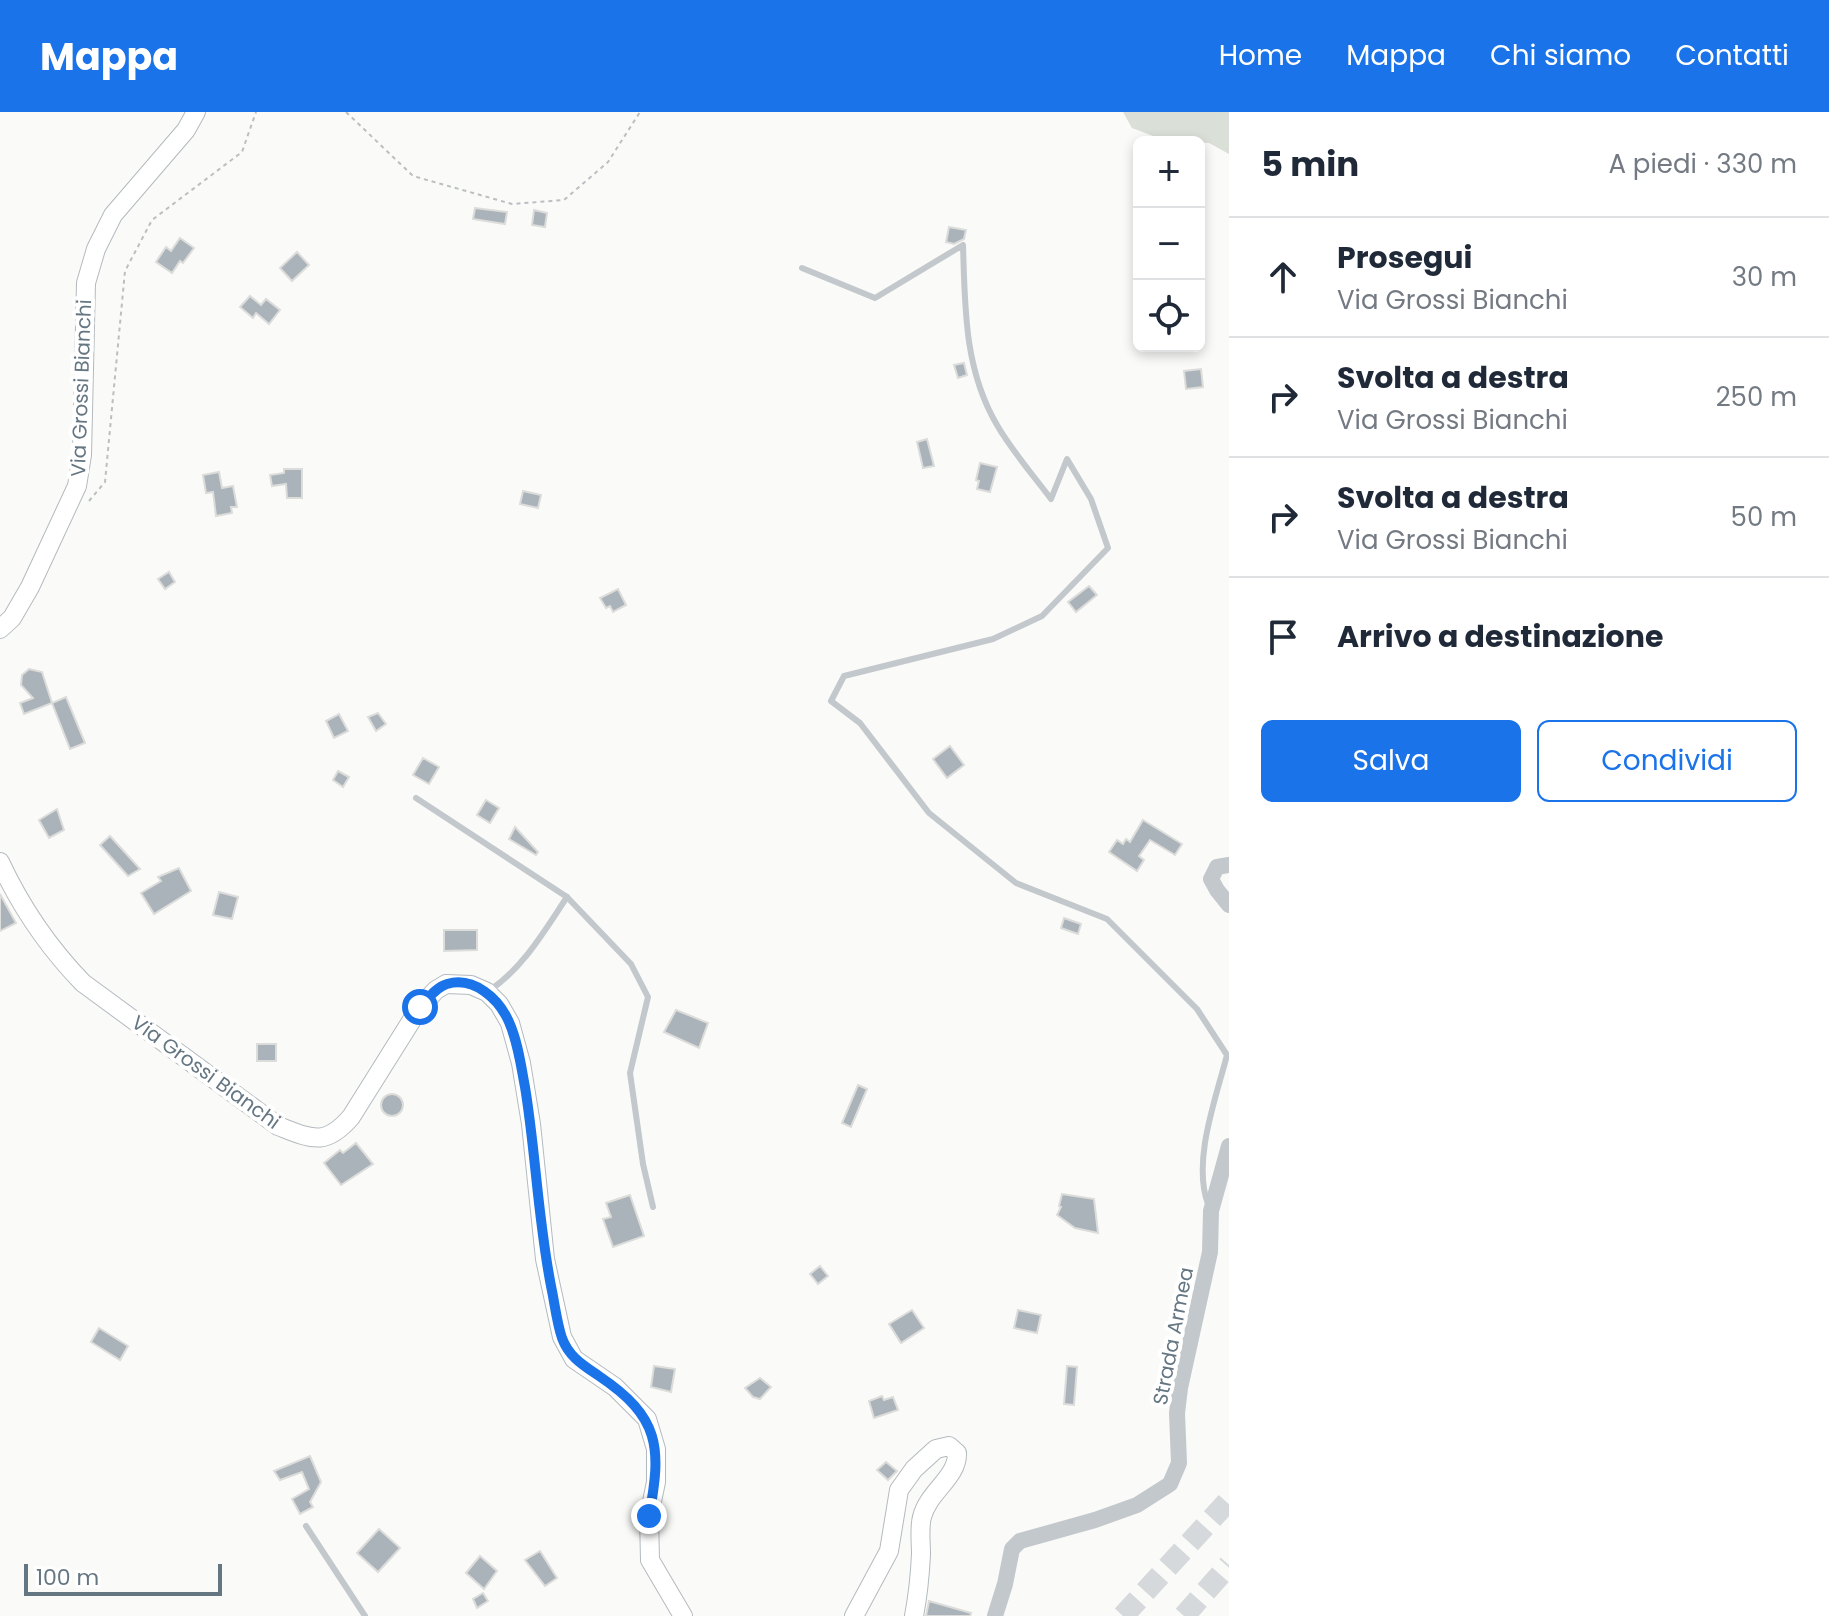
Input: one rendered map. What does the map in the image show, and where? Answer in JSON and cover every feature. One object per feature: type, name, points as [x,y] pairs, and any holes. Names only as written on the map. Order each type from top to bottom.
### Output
[{"type":"main road","name":"Via Grossi Bianchi","points":[[0,629],[12,618],[30,587],[77,486],[82,455],[86,283],[96,249],[113,215],[186,130],[196,112]]},
{"type":"main road","name":"Via Grossi Bianchi","points":[[0,862],[25,911],[56,955],[83,983],[278,1126],[311,1139],[328,1137],[340,1130],[351,1117],[408,1031],[420,1007],[436,990],[446,984],[459,983],[487,992]]},
{"type":"main road","points":[[487,992],[499,1004],[510,1023],[521,1063],[531,1124],[545,1259],[562,1337],[574,1359],[615,1387],[647,1419],[656,1449],[656,1482],[649,1516],[650,1560],[683,1616]]},
{"type":"main road","points":[[854,1616],[889,1551],[899,1490],[914,1469],[936,1449],[949,1446],[957,1453],[952,1474],[928,1501],[921,1519],[914,1616]]},
{"type":"street","points":[[1229,865],[1217,867],[1211,879],[1229,905]]},
{"type":"street","name":"Strada Armea","points":[[995,1616],[1012,1549],[1020,1541],[1137,1505],[1170,1484],[1179,1463],[1177,1413],[1180,1388],[1210,1252],[1211,1211],[1229,1146]]},
{"type":"lane","points":[[802,268],[875,298],[963,245],[966,333],[985,401],[997,426],[1051,499],[1067,459],[1091,499],[1108,548],[1042,616],[993,639],[844,676],[831,701],[860,723],[929,813],[1016,883],[1107,919],[1197,1009],[1227,1055],[1205,1145],[1204,1192],[1211,1211]]},
{"type":"lane","points":[[416,798],[567,897],[631,964],[648,997],[630,1073],[643,1164],[653,1207]]},
{"type":"lane","points":[[487,992],[500,983],[536,944],[567,897]]},
{"type":"lane","points":[[306,1526],[365,1616]]},
{"type":"path","points":[[71,500],[91,502],[105,482],[125,271],[152,220],[242,152],[256,112]]},
{"type":"path","points":[[346,112],[413,176],[512,204],[564,200],[608,162],[640,112]]},
{"type":"shaded area","points":[[1123,112],[1229,112],[1229,154],[1205,143],[1205,136],[1153,136],[1132,128]]},
{"type":"building","points":[[475,208],[507,212],[505,224],[473,219]]},
{"type":"building","points":[[534,210],[547,213],[545,227],[532,225]]},
{"type":"building","points":[[949,227],[966,230],[964,239],[954,244],[946,242]]},
{"type":"building","points":[[180,238],[194,248],[172,273],[156,262],[166,247],[171,251]]},
{"type":"building","points":[[297,252],[309,265],[292,281],[280,268]]},
{"type":"building","points":[[250,296],[261,305],[266,299],[280,310],[269,324],[256,313],[253,318],[240,307]]},
{"type":"building","points":[[964,363],[967,375],[958,378],[954,365]]},
{"type":"building","points":[[1201,369],[1203,387],[1186,389],[1184,371]]},
{"type":"building","points":[[927,439],[934,466],[923,468],[917,442]]},
{"type":"building","points":[[980,463],[997,467],[990,492],[977,489]]},
{"type":"building","points":[[284,469],[302,469],[302,498],[287,498],[286,484],[272,486],[270,475],[284,473]]},
{"type":"building","points":[[219,472],[222,488],[233,486],[237,507],[231,507],[232,513],[216,516],[213,492],[206,493],[203,475]]},
{"type":"building","points":[[523,491],[541,495],[538,508],[520,504]]},
{"type":"building","points":[[169,572],[175,582],[165,589],[158,579]]},
{"type":"building","points":[[1089,586],[1097,595],[1076,612],[1068,602]]},
{"type":"building","points":[[618,589],[626,605],[613,612],[610,606],[606,608],[600,598]]},
{"type":"building","points":[[29,669],[42,672],[52,703],[24,714],[20,703],[33,698],[21,685],[22,675]]},
{"type":"building","points":[[66,697],[85,743],[70,749],[52,703]]},
{"type":"building","points":[[378,713],[386,724],[376,731],[368,717]]},
{"type":"building","points":[[339,714],[348,731],[334,738],[326,721]]},
{"type":"building","points":[[950,746],[964,765],[947,778],[933,759]]},
{"type":"building","points":[[423,758],[439,767],[429,784],[413,775]]},
{"type":"building","points":[[338,771],[349,777],[343,787],[333,780]]},
{"type":"building","points":[[486,800],[499,808],[490,823],[477,815]]},
{"type":"building","points":[[57,809],[64,830],[49,838],[39,820]]},
{"type":"building","points":[[1143,820],[1182,844],[1175,855],[1150,840],[1139,856],[1144,860],[1137,871],[1109,852],[1117,840],[1123,844],[1126,839],[1130,842]]},
{"type":"building","points":[[515,827],[538,852],[536,855],[509,839]]},
{"type":"building","points":[[110,836],[140,869],[128,876],[100,845]]},
{"type":"building","points":[[179,868],[191,891],[154,914],[141,893],[161,881],[158,877]]},
{"type":"building","points":[[219,892],[238,897],[232,919],[213,915]]},
{"type":"building","points":[[0,894],[16,923],[0,931]]},
{"type":"building","points":[[1064,918],[1081,924],[1078,934],[1061,928]]},
{"type":"building","points":[[444,930],[477,930],[477,950],[444,951]]},
{"type":"building","points":[[676,1010],[708,1023],[699,1048],[664,1032]]},
{"type":"building","points":[[257,1044],[276,1044],[276,1061],[257,1061]]},
{"type":"building","points":[[858,1085],[867,1089],[851,1127],[842,1123]]},
{"type":"building","points":[[392,1094],[400,1097],[403,1105],[400,1113],[392,1116],[384,1113],[381,1105],[384,1097]]},
{"type":"building","points":[[356,1143],[373,1164],[341,1185],[324,1163],[340,1150],[343,1153]]},
{"type":"building","points":[[1062,1194],[1094,1199],[1098,1233],[1075,1228],[1057,1215]]},
{"type":"building","points":[[630,1195],[644,1236],[613,1247],[603,1219],[611,1217],[606,1203]]},
{"type":"building","points":[[820,1266],[828,1276],[818,1284],[810,1274]]},
{"type":"building","points":[[912,1310],[924,1328],[901,1343],[889,1324]]},
{"type":"building","points":[[1018,1310],[1041,1315],[1037,1333],[1014,1328]]},
{"type":"building","points":[[99,1328],[128,1346],[120,1360],[91,1342]]},
{"type":"building","points":[[654,1366],[675,1369],[671,1392],[651,1387]]},
{"type":"building","points":[[1067,1366],[1077,1367],[1074,1405],[1064,1404]]},
{"type":"building","points":[[760,1378],[771,1387],[760,1399],[753,1397],[745,1388]]},
{"type":"building","points":[[882,1396],[884,1400],[893,1397],[898,1410],[874,1418],[869,1401]]},
{"type":"building","points":[[310,1456],[321,1482],[310,1502],[313,1507],[300,1514],[292,1499],[309,1489],[302,1472],[280,1480],[274,1471]]},
{"type":"building","points":[[886,1462],[897,1471],[888,1480],[877,1470]]},
{"type":"building","points":[[379,1529],[400,1548],[378,1572],[357,1553]]},
{"type":"building","points":[[540,1551],[557,1578],[545,1586],[525,1560]]},
{"type":"building","points":[[480,1556],[497,1571],[484,1589],[466,1573]]},
{"type":"building","points":[[483,1593],[488,1601],[477,1608],[473,1599]]},
{"type":"building","points":[[929,1601],[971,1613],[970,1616],[926,1616]]},
{"type":"tunnel","points":[[1123,1616],[1229,1500]]},
{"type":"tunnel","points":[[1184,1616],[1229,1565]]},
{"type":"route","points":[[420,1007],[446,984],[471,985],[487,992],[499,1004],[510,1023],[521,1063],[531,1124],[545,1259],[562,1337],[574,1359],[615,1387],[647,1419],[656,1449],[656,1482],[649,1516]]}]
